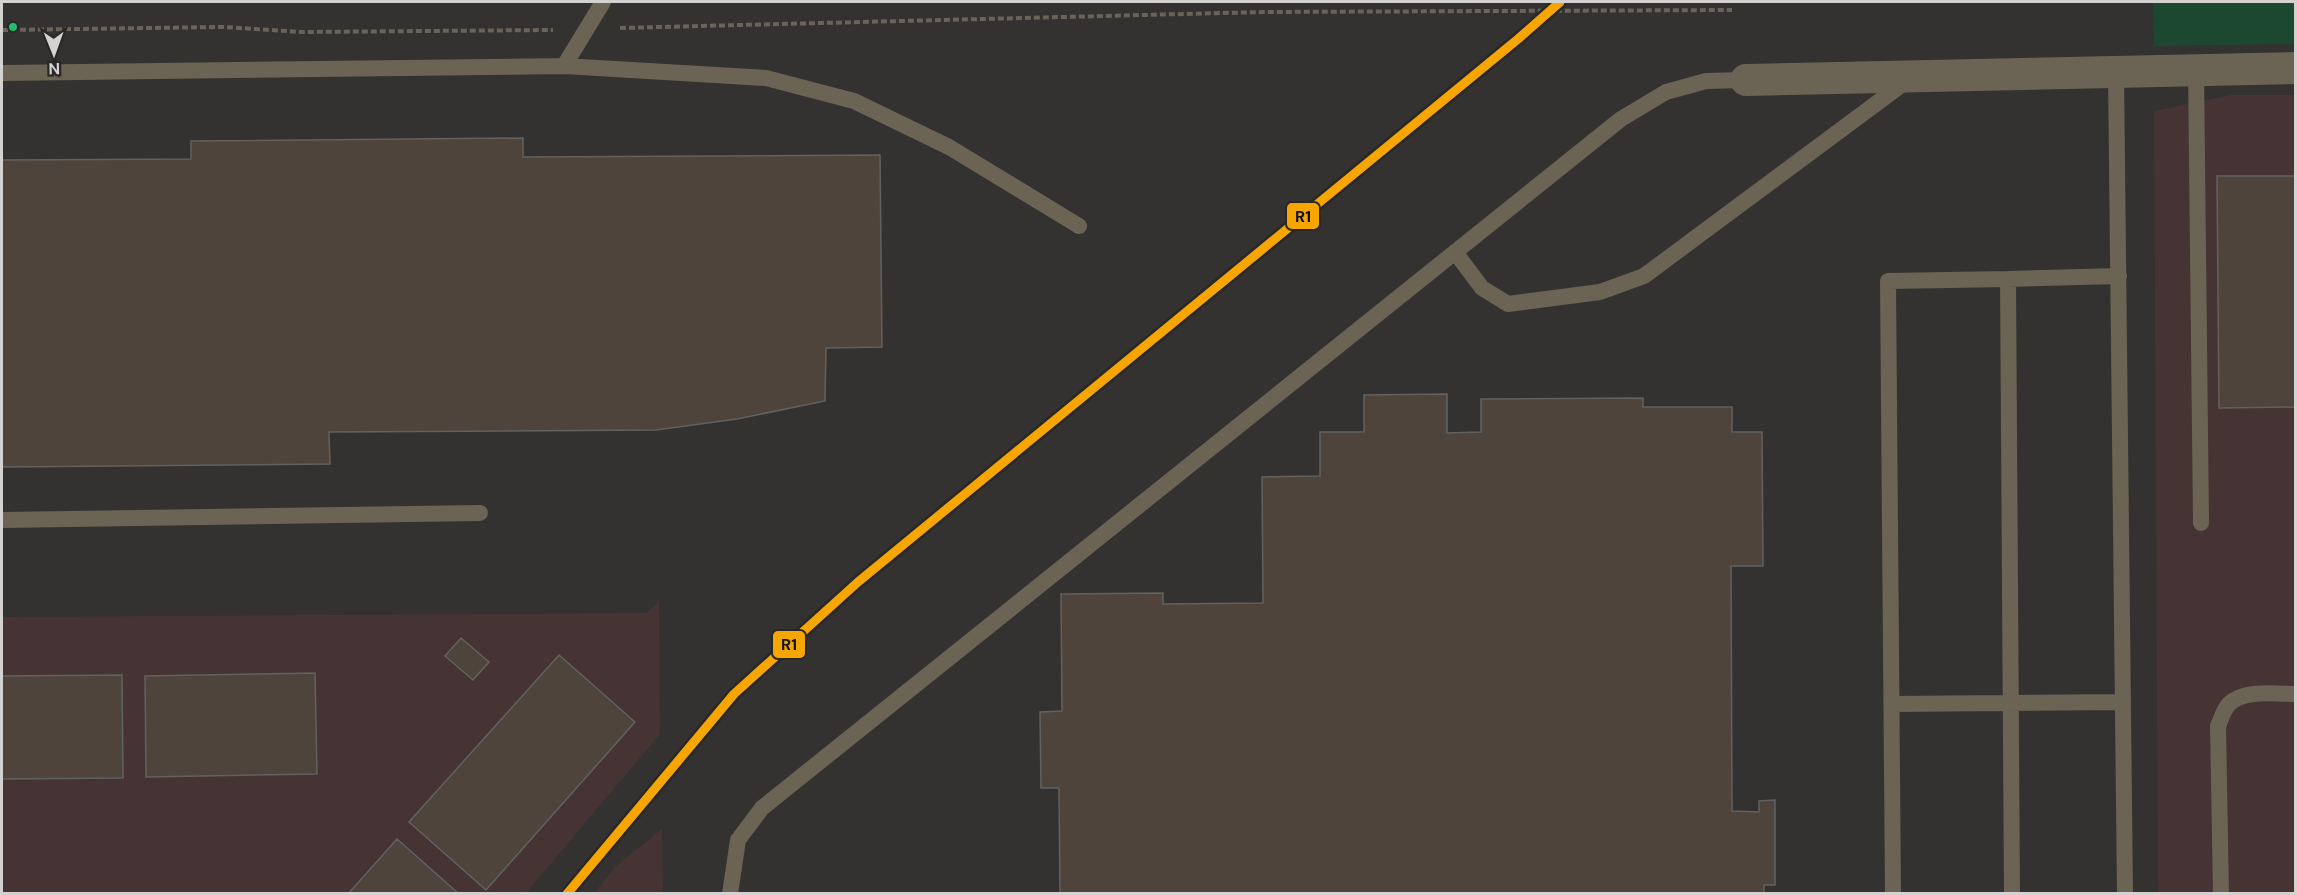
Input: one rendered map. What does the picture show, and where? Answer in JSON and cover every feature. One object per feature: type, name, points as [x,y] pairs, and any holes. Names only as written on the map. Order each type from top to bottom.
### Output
[{"type":"street","points":[[1746,80],[2295,68]]},
{"type":"lane","points":[[564,66],[603,2]]},
{"type":"lane","points":[[2,72],[564,66],[766,78],[854,101],[949,147],[1079,226]]},
{"type":"lane","points":[[2196,69],[2201,523]]},
{"type":"lane","points":[[2116,72],[2125,894]]},
{"type":"lane","points":[[1455,252],[1482,288],[1508,304],[1600,292],[1644,276],[1914,76]]},
{"type":"lane","points":[[730,894],[738,840],[762,808],[1621,119],[1666,92],[1706,81],[1746,80]]},
{"type":"lane","points":[[1893,894],[1888,282],[2118,276]]},
{"type":"lane","points":[[2008,279],[2012,894]]},
{"type":"lane","points":[[2,520],[480,513]]},
{"type":"lane","points":[[2221,894],[2218,726],[2229,704],[2238,698],[2258,694],[2295,694]]},
{"type":"lane","points":[[1892,704],[2123,702]]},
{"type":"path","points":[[2,30],[224,27],[301,32],[586,29],[1264,12],[1732,10]]},
{"type":"shaded area","points":[[2231,95],[2295,95],[2295,893],[2158,893],[2154,111]]},
{"type":"shaded area","points":[[659,602],[660,734],[526,893],[2,893],[2,617],[646,613]]},
{"type":"shaded area","points":[[662,829],[663,893],[594,893],[616,866]]},
{"type":"green space","points":[[2153,2],[2295,2],[2295,44],[2154,46]]},
{"type":"building","points":[[523,138],[523,157],[880,155],[882,347],[826,348],[825,401],[737,419],[656,430],[329,432],[330,464],[2,467],[2,160],[191,159],[191,141]]},
{"type":"building","points":[[2217,176],[2296,176],[2296,407],[2219,408]]},
{"type":"building","points":[[1447,394],[1447,433],[1481,432],[1481,399],[1643,398],[1643,407],[1732,407],[1732,432],[1762,432],[1763,566],[1731,566],[1732,811],[1759,812],[1759,801],[1775,800],[1775,885],[1764,885],[1764,894],[1060,894],[1059,788],[1041,788],[1040,712],[1062,711],[1061,594],[1163,593],[1163,604],[1263,603],[1262,477],[1320,476],[1320,432],[1364,432],[1364,395]]},
{"type":"building","points":[[461,638],[489,662],[473,680],[445,656]]},
{"type":"building","points":[[461,638],[489,662],[473,680],[445,656]]},
{"type":"building","points":[[559,655],[635,722],[486,890],[409,822]]},
{"type":"building","points":[[559,655],[635,722],[486,890],[409,822]]},
{"type":"building","points":[[315,673],[317,774],[146,777],[145,676]]},
{"type":"building","points":[[315,673],[317,774],[146,777],[145,676]]},
{"type":"building","points":[[122,675],[123,778],[2,779],[2,676]]},
{"type":"building","points":[[122,675],[123,778],[2,779],[2,676]]},
{"type":"building","points":[[397,839],[459,894],[348,894]]},
{"type":"building","points":[[397,839],[459,894],[348,894]]},
{"type":"transit line","name":"R1","points":[[567,894],[734,694],[858,582],[1560,2]]}]
